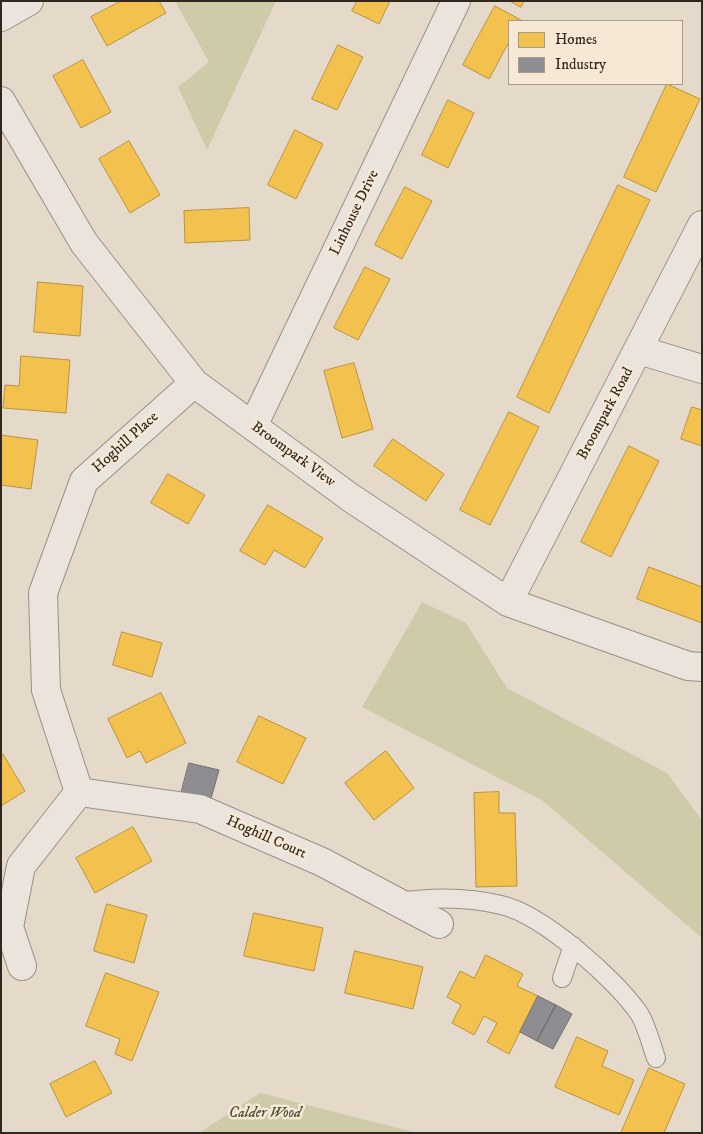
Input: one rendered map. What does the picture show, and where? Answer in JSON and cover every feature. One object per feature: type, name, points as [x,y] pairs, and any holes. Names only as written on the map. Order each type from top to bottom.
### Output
[{"type":"street","points":[[1,17],[29,1]]},
{"type":"street","name":"Linhouse Drive","points":[[253,426],[456,1]]},
{"type":"street","name":"Broompark View","points":[[1,101],[84,243],[194,383],[352,498],[508,602],[688,666],[702,667]]},
{"type":"street","name":"Broompark Road","points":[[508,602],[702,225]]},
{"type":"street","points":[[639,350],[702,369]]},
{"type":"street","name":"Hoghill Place","points":[[79,792],[46,690],[43,593],[84,481],[194,383]]},
{"type":"street","points":[[22,966],[9,927],[21,866],[79,792]]},
{"type":"street","name":"Hoghill Court","points":[[79,792],[200,809],[322,862],[439,924]]},
{"type":"lane","points":[[399,902],[428,898],[503,905],[532,919],[573,946],[605,974],[640,1016],[656,1058]]},
{"type":"lane","points":[[562,978],[573,946]]},
{"type":"green space","points":[[175,1],[276,1],[207,150],[178,87],[209,62]]},
{"type":"green space","points":[[422,602],[466,623],[507,688],[667,773],[702,820],[702,938],[543,801],[362,707]]},
{"type":"green space","name":"Calder Wood","points":[[261,1093],[417,1133],[199,1133]]},
{"type":"building: Homes","points":[[121,1],[159,1],[166,13],[107,46],[91,17]]},
{"type":"building: Homes","points":[[357,1],[390,1],[379,24],[352,11]]},
{"type":"building: Homes","points":[[510,1],[524,1],[521,7]]},
{"type":"building: Homes","points":[[495,6],[521,20],[508,20],[508,44],[489,79],[463,65]]},
{"type":"building: Homes","points":[[338,45],[363,57],[337,110],[312,99]]},
{"type":"building: Homes","points":[[83,60],[111,112],[81,128],[53,76]]},
{"type":"building: Homes","points":[[667,85],[700,99],[656,192],[624,177]]},
{"type":"building: Homes","points":[[448,100],[474,113],[448,168],[422,155]]},
{"type":"building: Homes","points":[[295,130],[323,144],[296,199],[268,185]]},
{"type":"building: Homes","points":[[129,141],[160,195],[130,213],[99,159]]},
{"type":"building: Homes","points":[[618,185],[650,200],[549,413],[517,397]]},
{"type":"building: Homes","points":[[405,187],[432,201],[402,259],[375,245]]},
{"type":"building: Homes","points":[[249,208],[250,240],[185,243],[184,211]]},
{"type":"building: Homes","points":[[365,267],[390,279],[358,340],[334,328]]},
{"type":"building: Homes","points":[[38,282],[83,286],[80,336],[34,332]]},
{"type":"building: Homes","points":[[21,356],[70,360],[66,413],[3,408],[5,385],[19,386]]},
{"type":"building: Homes","points":[[354,363],[373,429],[342,438],[324,371]]},
{"type":"building: Homes","points":[[692,407],[702,410],[702,446],[681,439]]},
{"type":"building: Homes","points":[[509,412],[539,427],[490,525],[460,510]]},
{"type":"building: Homes","points":[[1,435],[38,440],[31,489],[1,485]]},
{"type":"building: Homes","points":[[393,439],[444,474],[426,501],[374,466]]},
{"type":"building: Homes","points":[[629,446],[659,461],[611,557],[581,542]]},
{"type":"building: Homes","points":[[168,474],[205,495],[188,524],[151,503]]},
{"type":"building: Homes","points":[[268,505],[323,538],[305,568],[274,550],[265,565],[240,551]]},
{"type":"building: Homes","points":[[649,567],[702,587],[702,623],[637,599]]},
{"type":"building: Homes","points":[[122,632],[162,643],[152,677],[113,665]]},
{"type":"building: Homes","points":[[161,693],[186,743],[146,763],[140,751],[127,758],[108,719]]},
{"type":"building: Homes","points":[[259,716],[306,738],[283,784],[237,762]]},
{"type":"building: Homes","points":[[386,751],[414,788],[374,820],[345,783]]},
{"type":"building: Homes","points":[[3,754],[25,791],[1,806],[1,756]]},
{"type":"building: Homes","points":[[499,792],[499,813],[515,813],[517,886],[476,887],[474,793]]},
{"type":"building: Homes","points":[[133,827],[152,861],[95,893],[76,858]]},
{"type":"building: Homes","points":[[107,904],[147,915],[134,963],[94,951]]},
{"type":"building: Homes","points":[[254,913],[323,928],[314,971],[244,956]]},
{"type":"building: Homes","points":[[355,951],[423,967],[413,1009],[345,993]]},
{"type":"building: Homes","points":[[486,955],[523,974],[517,986],[538,996],[509,1054],[487,1042],[497,1023],[484,1016],[474,1035],[452,1023],[461,1005],[447,997],[460,971],[474,978]]},
{"type":"building: Homes","points":[[106,973],[159,992],[132,1061],[115,1054],[120,1039],[86,1026]]},
{"type":"building: Homes","points":[[577,1037],[608,1051],[602,1066],[634,1080],[619,1115],[555,1087]]},
{"type":"building: Homes","points":[[95,1061],[112,1093],[66,1117],[50,1084]]},
{"type":"building: Homes","points":[[649,1068],[685,1084],[664,1133],[621,1133]]},
{"type":"building: Industry","points":[[189,763],[219,770],[210,802],[181,794]]},
{"type":"building: Industry","points":[[538,996],[556,1005],[537,1041],[520,1032]]},
{"type":"building: Industry","points":[[556,1005],[572,1014],[553,1049],[537,1041]]}]
